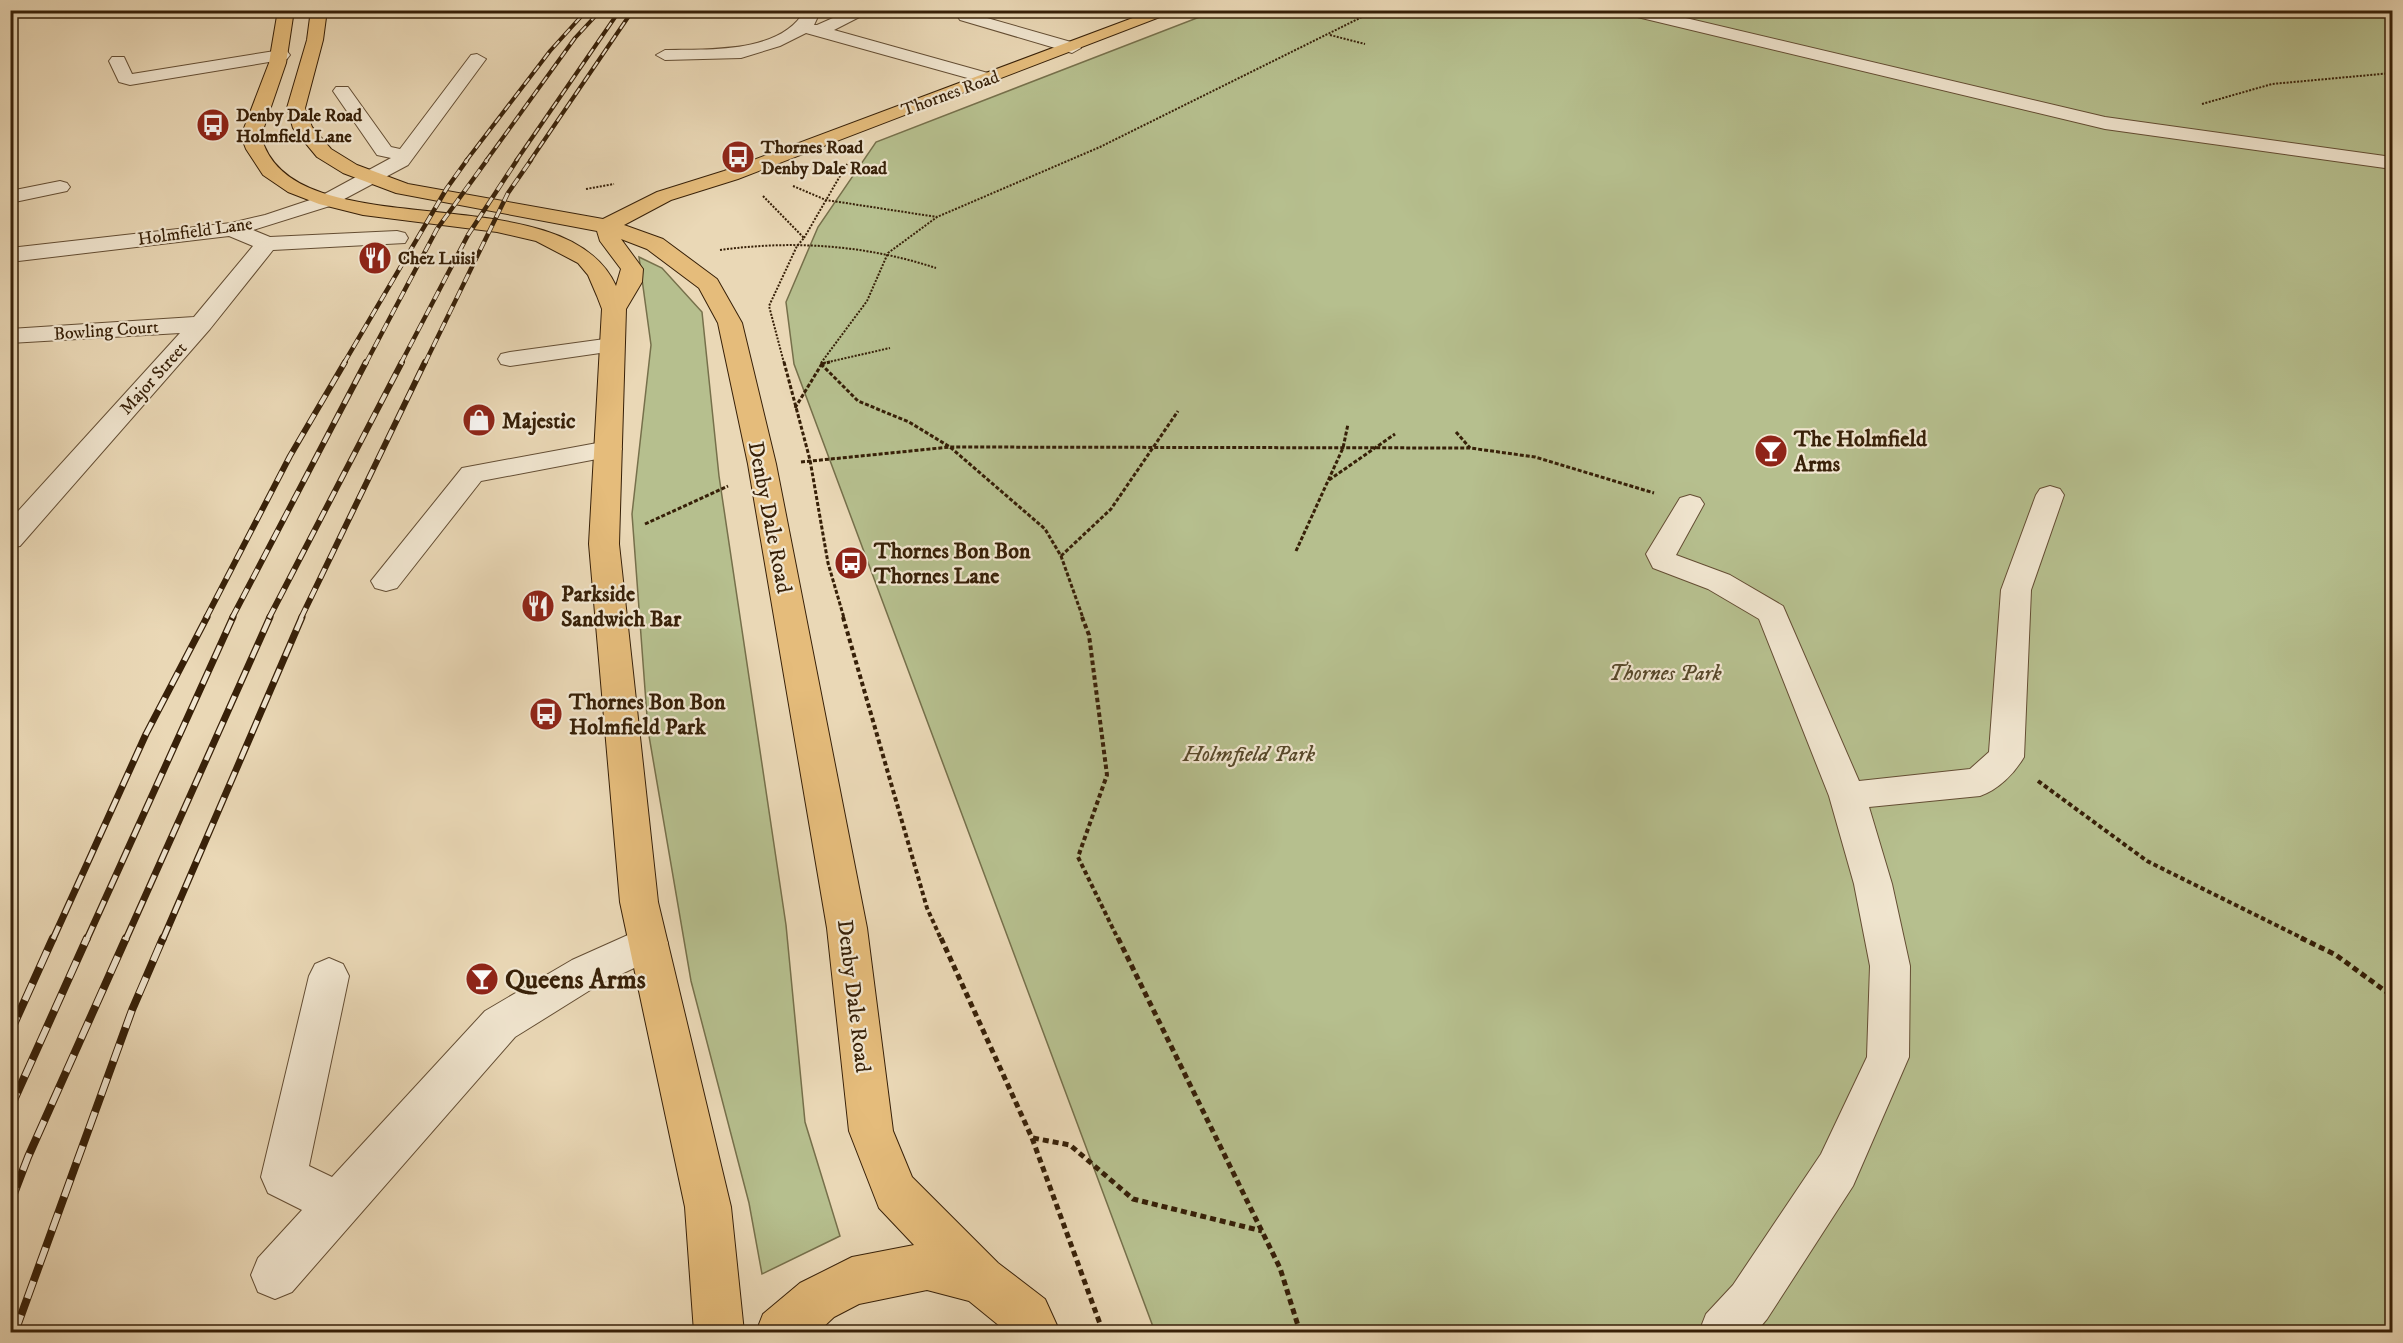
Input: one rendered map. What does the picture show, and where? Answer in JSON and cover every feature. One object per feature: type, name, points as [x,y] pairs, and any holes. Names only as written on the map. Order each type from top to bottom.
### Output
[{"type":"main road","points":[[286,10],[281,55],[251,136],[259,158],[269,172],[326,201],[378,212],[498,226],[538,235],[567,247],[587,259],[599,273],[613,327],[604,544],[639,902],[708,1206],[719,1332]]},
{"type":"main road","points":[[291,144],[289,136],[298,118],[296,108],[315,40],[319,10]]},
{"type":"main road","name":"Thornes Road","points":[[638,227],[664,196],[731,175],[1170,10]]},
{"type":"main road","name":"Denby Dale Road","points":[[298,118],[303,128],[324,153],[371,178],[412,191],[638,227],[709,284],[730,323],[763,471],[848,928],[871,1131],[895,1192],[981,1280],[1028,1317],[1035,1332]]},
{"type":"main road","points":[[315,174],[330,183],[334,191],[326,201]]},
{"type":"main road","name":"Thornes Road","points":[[638,227],[731,175]]},
{"type":"main road","points":[[567,247],[638,227],[630,282],[613,327]]},
{"type":"main road","points":[[781,1332],[817,1300],[852,1281],[927,1266],[981,1280]]},
{"type":"street","points":[[811,29],[813,10]]},
{"type":"street","points":[[665,55],[741,53],[866,10]]},
{"type":"street","points":[[1629,10],[2105,123],[2392,163]]},
{"type":"street","points":[[966,17],[1072,48]]},
{"type":"street","points":[[811,29],[989,79]]},
{"type":"street","points":[[117,61],[125,78],[130,80],[281,55]]},
{"type":"street","name":"Holmfield Lane","points":[[10,255],[231,229],[271,220],[326,201],[394,166],[406,156],[477,59]]},
{"type":"street","points":[[342,91],[384,151],[406,156]]},
{"type":"street","points":[[10,197],[60,187]]},
{"type":"street","points":[[231,229],[267,244]]},
{"type":"street","name":"Holmfield Lane","points":[[267,244],[397,238]]},
{"type":"street","name":"Major Street","points":[[10,540],[201,324],[267,244]]},
{"type":"street","name":"Bowling Court","points":[[10,336],[201,324]]},
{"type":"street","points":[[510,359],[613,327]]},
{"type":"street","points":[[386,581],[472,474],[608,449]]},
{"type":"street","points":[[1847,796],[1980,782],[2006,758],[2016,590],[2050,495]]},
{"type":"street","points":[[1690,504],[1661,554],[1664,561],[1719,582],[1772,613],[1847,796],[1873,884],[1890,966],[1888,1057],[1837,1170],[1750,1302],[1724,1332]]},
{"type":"street","points":[[275,1275],[500,1024],[586,972],[648,943]]},
{"type":"street","points":[[329,976],[284,1177],[339,1204]]},
{"type":"path","points":[[795,408],[820,364],[867,301],[888,253],[938,217],[1100,147],[1376,10]]},
{"type":"path","points":[[1329,34],[1365,44]]},
{"type":"path","points":[[2195,107],[2248,87],[2289,80],[2392,73]]},
{"type":"path","points":[[804,238],[849,161]]},
{"type":"path","points":[[786,183],[826,200],[938,217]]},
{"type":"path","points":[[712,251],[742,246],[797,246],[888,253],[936,268]]},
{"type":"path","points":[[797,246],[769,306],[810,460],[828,563],[927,908],[1032,1138],[1103,1332]]},
{"type":"path","points":[[820,364],[890,348]]},
{"type":"path","points":[[820,364],[858,401],[909,422],[950,447],[1045,529],[1061,556],[1089,634],[1107,775],[1078,857],[1280,1268],[1300,1332]]},
{"type":"path","points":[[1061,556],[1111,509],[1178,411]]},
{"type":"path","points":[[1296,551],[1343,448],[1348,424]]},
{"type":"path","points":[[1456,432],[1470,448]]},
{"type":"path","points":[[1328,480],[1378,448],[1395,434]]},
{"type":"path","points":[[604,544],[691,501],[763,471],[810,460],[950,447],[1470,448],[1535,457],[1690,504]]},
{"type":"path","points":[[2006,758],[2147,861],[2336,955],[2392,996]]},
{"type":"path","points":[[1032,1138],[1070,1145],[1132,1199],[1262,1231]]},
{"type":"green space","name":"Thornes Park","points":[[1215,11],[2392,11],[2392,1332],[1155,1332],[794,364],[786,302],[818,227],[876,142]]},
{"type":"green space","points":[[639,257],[662,268],[702,312],[719,476],[786,925],[805,1122],[840,1236],[762,1274],[749,1203],[691,981],[648,730],[632,514],[651,345]]},
{"type":"railway","points":[[466,161],[550,51],[587,10]]},
{"type":"railway","points":[[486,161],[575,38],[601,10]]},
{"type":"railway","points":[[516,161],[620,10]]},
{"type":"railway","points":[[530,161],[633,10]]},
{"type":"railway","points":[[344,363],[447,188],[467,160]]},
{"type":"railway","points":[[366,363],[437,229],[487,160]]},
{"type":"railway","points":[[401,363],[468,235],[517,160]]},
{"type":"railway","points":[[425,363],[508,193],[531,160]]},
{"type":"railway","points":[[206,618],[290,456],[345,362]]},
{"type":"railway","points":[[232,618],[366,362]]},
{"type":"railway","points":[[269,618],[402,362]]},
{"type":"railway","points":[[301,618],[425,362]]},
{"type":"railway","points":[[53,939],[146,734],[207,617]]},
{"type":"railway","points":[[87,939],[233,617]]},
{"type":"railway","points":[[126,939],[270,617]]},
{"type":"railway","points":[[163,939],[302,617]]},
{"type":"railway","points":[[10,1033],[53,938]]},
{"type":"railway","points":[[10,1109],[87,938]]},
{"type":"railway","points":[[10,1204],[28,1157],[126,938]]},
{"type":"railway","points":[[15,1332],[132,1010],[163,938]]},
{"type":"place","name":"Denby Dale Road Holmfield Lane","points":[[213,125]]},
{"type":"place","name":"Thornes Road Denby Dale Road","points":[[738,157]]},
{"type":"place","name":"Chez Luisi","points":[[375,258]]},
{"type":"place","name":"Majestic","points":[[479,420]]},
{"type":"place","name":"The Holmfield Arms","points":[[1771,451]]},
{"type":"place","name":"Thornes Bon Bon Thornes Lane","points":[[851,563]]},
{"type":"place","name":"Parkside Sandwich Bar","points":[[538,606]]},
{"type":"place","name":"Thornes Bon Bon Holmfield Park","points":[[546,714]]},
{"type":"place","name":"Queens Arms","points":[[482,979]]},
{"type":"park label","name":"Holmfield Park","points":[[1249,753]]}]
